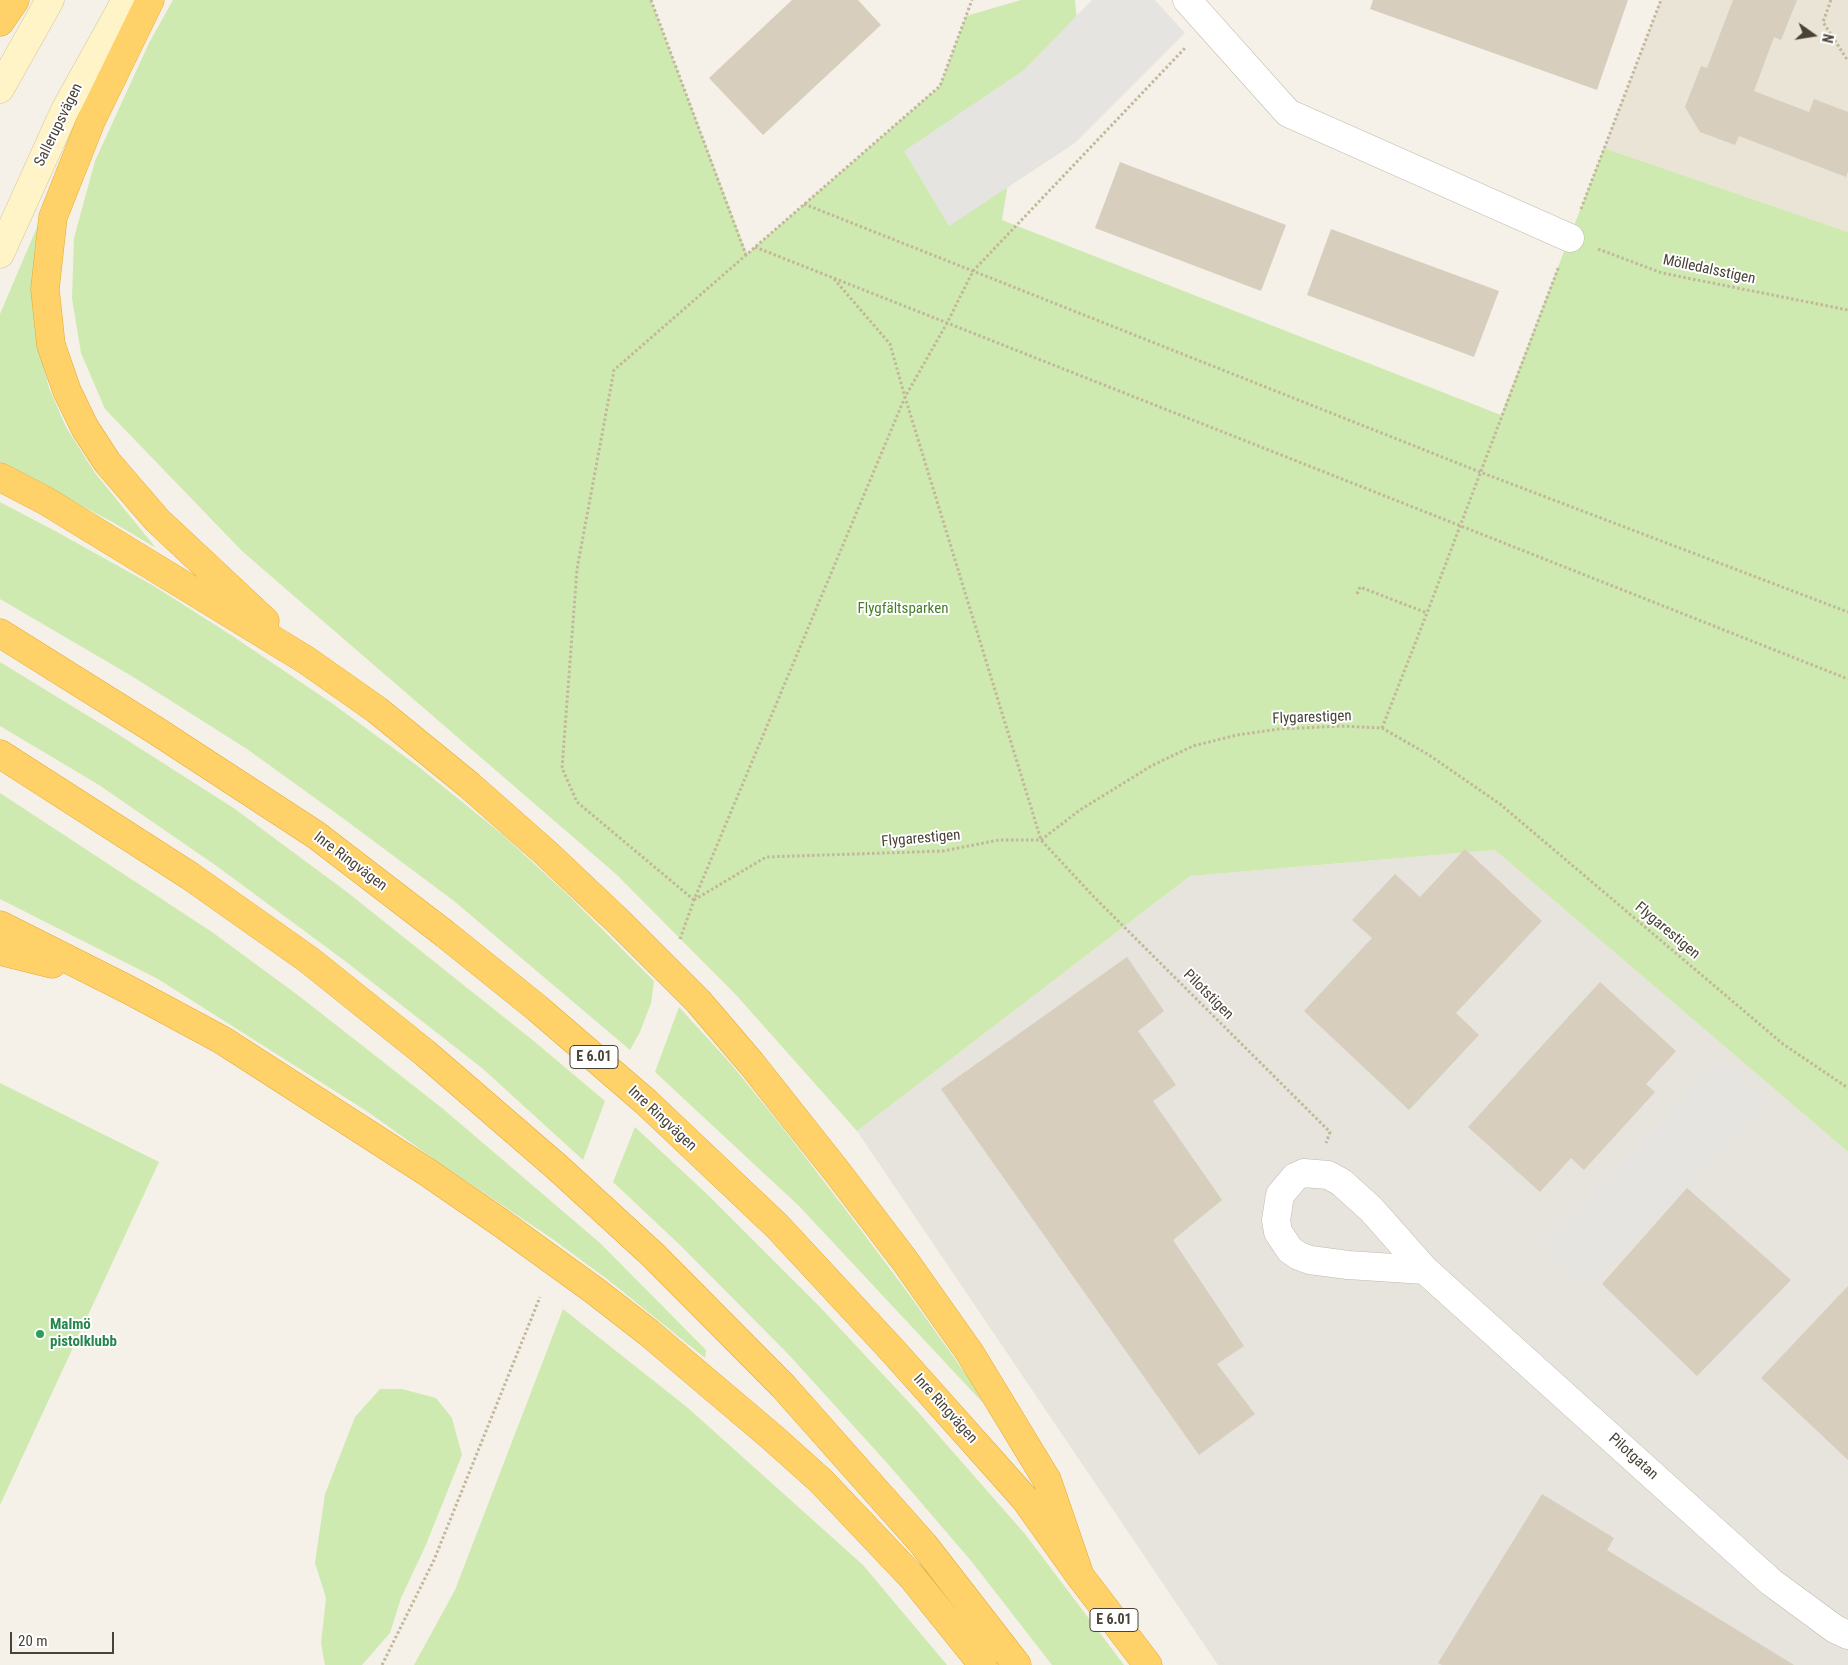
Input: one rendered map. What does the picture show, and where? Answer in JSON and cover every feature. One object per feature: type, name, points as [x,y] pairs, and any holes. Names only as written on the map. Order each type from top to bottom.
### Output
[{"type":"highway","points":[[0,22],[15,0]]},
{"type":"highway","points":[[150,0],[91,121],[53,217],[45,290],[51,346],[68,391],[85,428],[108,462],[158,520],[306,660]]},
{"type":"highway","points":[[0,477],[46,502],[306,660],[376,710],[468,785],[546,853],[698,1001],[751,1063],[838,1173],[905,1261],[970,1354],[1047,1480],[1080,1576]]},
{"type":"highway","name":"Inre Ringvägen","points":[[8,638],[155,730],[316,836],[445,934],[537,1008],[646,1102],[777,1226],[893,1351],[1025,1499],[1080,1576],[1148,1665]]},
{"type":"highway","points":[[0,754],[190,876],[309,960],[425,1053],[556,1167],[653,1255],[783,1386],[924,1545],[1017,1665]]},
{"type":"highway","points":[[0,925],[129,990],[222,1040],[410,1161],[502,1223],[595,1291],[649,1333],[821,1481],[912,1577],[983,1665]]},
{"type":"highway","points":[[0,951],[84,973],[129,990]]},
{"type":"main road","points":[[0,89],[50,0]]},
{"type":"main road","name":"Sallerupsvägen","points":[[0,254],[65,110],[126,0]]},
{"type":"street","points":[[1187,0],[1288,113],[1570,238]]},
{"type":"street","points":[[1316,1174],[1304,1174],[1295,1177],[1280,1195],[1276,1220],[1278,1232],[1290,1250],[1310,1260],[1348,1265],[1424,1270]]},
{"type":"street","name":"Pilotgatan","points":[[1316,1174],[1328,1175],[1341,1182],[1372,1209],[1424,1270],[1771,1582],[1835,1629],[1848,1635]]},
{"type":"path","points":[[651,0],[746,255]]},
{"type":"path","points":[[694,900],[577,802],[562,768],[577,569],[614,370],[940,86],[972,0]]},
{"type":"path","points":[[1382,728],[1661,0]]},
{"type":"path","points":[[1832,0],[1823,22],[1848,60]]},
{"type":"path","points":[[680,940],[694,900],[905,397],[947,323],[973,271],[1208,24]]},
{"type":"path","points":[[804,204],[1480,472],[1848,612]]},
{"type":"path","name":"Mölledalsstigen","points":[[1570,238],[1662,273],[1848,310]]},
{"type":"path","points":[[755,247],[1848,679]]},
{"type":"path","points":[[832,278],[890,344],[1041,840]]},
{"type":"path","points":[[1357,594],[1360,587],[1427,613]]},
{"type":"path","name":"Flygarestigen","points":[[694,900],[766,857],[943,851],[999,840],[1041,840],[1080,810],[1151,766],[1193,746],[1237,735],[1279,729],[1340,726],[1382,728],[1429,755],[1500,804],[1783,1044],[1848,1088]]},
{"type":"path","name":"Pilotstigen","points":[[1041,840],[1094,897],[1330,1132],[1316,1174]]},
{"type":"path","points":[[382,1665],[434,1560],[540,1297]]},
{"type":"shaded area","points":[[1092,0],[1155,0],[1185,33],[1075,143],[949,226],[904,151],[1024,70]]},
{"type":"shaded area","points":[[1661,0],[1848,0],[1848,232],[1604,148]]},
{"type":"shaded area","points":[[1495,850],[1848,1152],[1848,1665],[1218,1665],[857,1131],[1190,876]]},
{"type":"shaded area","points":[[1721,1059],[1766,1102],[1587,1288],[1542,1245]]},
{"type":"green space","name":"Flygfältsparken","points":[[173,0],[651,0],[747,254],[940,86],[966,16],[1021,0],[1075,0],[1077,22],[1019,116],[1002,220],[1501,415],[1604,148],[1848,232],[1848,1152],[1495,850],[1190,876],[857,1131],[737,996],[617,875],[243,552],[105,409],[81,353],[72,298],[74,238],[95,161],[149,43]]},
{"type":"green space","points":[[38,225],[32,282],[38,343],[49,388],[66,427],[95,473],[156,548],[114,523],[0,462],[0,314]]},
{"type":"green space","points":[[0,502],[154,586],[234,637],[333,704],[419,767],[503,835],[567,894],[654,981],[651,1003],[640,1032],[630,1050],[454,901],[247,749],[130,675],[0,599]]},
{"type":"green space","points":[[0,662],[235,809],[347,892],[535,1042],[605,1101],[583,1160],[482,1068],[345,961],[218,867],[99,785],[0,726]]},
{"type":"green space","points":[[0,793],[212,932],[299,996],[442,1108],[600,1243],[706,1350],[705,1358],[607,1279],[551,1238],[368,1112],[158,979],[0,899]]},
{"type":"green space","points":[[679,1007],[731,1064],[783,1128],[908,1293],[970,1380],[983,1403],[799,1206],[655,1072]]},
{"type":"green space","name":"Malmö pistolklubb","points":[[0,1083],[159,1162],[0,1505]]},
{"type":"green space","points":[[635,1127],[709,1196],[819,1306],[918,1412],[1025,1534],[1124,1665],[1052,1665],[972,1562],[888,1464],[789,1355],[681,1246],[613,1182]]},
{"type":"green space","points":[[563,1309],[688,1408],[863,1565],[947,1665],[414,1665],[455,1590]]},
{"type":"green space","points":[[380,1389],[402,1389],[436,1398],[452,1418],[462,1455],[425,1547],[401,1598],[390,1633],[362,1665],[325,1665],[321,1643],[326,1598],[315,1563],[325,1494],[355,1417]]},
{"type":"building","points":[[792,0],[858,0],[881,25],[763,135],[709,78]]},
{"type":"building","points":[[1373,0],[1628,0],[1597,90],[1370,9]]},
{"type":"building","points":[[1733,0],[1797,0],[1781,40],[1774,37],[1754,91],[1809,112],[1814,99],[1848,112],[1848,171],[1846,177],[1739,136],[1735,145],[1700,132],[1685,107],[1701,66],[1707,68]]},
{"type":"building","points":[[1120,162],[1286,225],[1261,291],[1095,228]]},
{"type":"building","points":[[1331,229],[1499,291],[1474,357],[1307,295]]},
{"type":"building","points":[[1465,849],[1542,921],[1456,1013],[1479,1035],[1409,1110],[1304,1011],[1372,938],[1352,920],[1395,874],[1420,897]]},
{"type":"building","points":[[1127,957],[1164,1011],[1138,1031],[1176,1085],[1153,1101],[1222,1200],[1173,1240],[1244,1346],[1217,1364],[1255,1414],[1199,1455],[941,1089]]},
{"type":"building","points":[[1600,982],[1676,1051],[1646,1084],[1655,1092],[1584,1170],[1571,1158],[1540,1192],[1468,1127]]},
{"type":"building","points":[[1687,1188],[1791,1280],[1697,1376],[1602,1284]]},
{"type":"building","points":[[1848,1286],[1848,1460],[1761,1378]]},
{"type":"building","points":[[1542,1494],[1614,1538],[1607,1550],[1794,1665],[1442,1665],[1438,1663]]},
{"type":"place","name":"Malmö pistolklubb","points":[[40,1334]]}]
